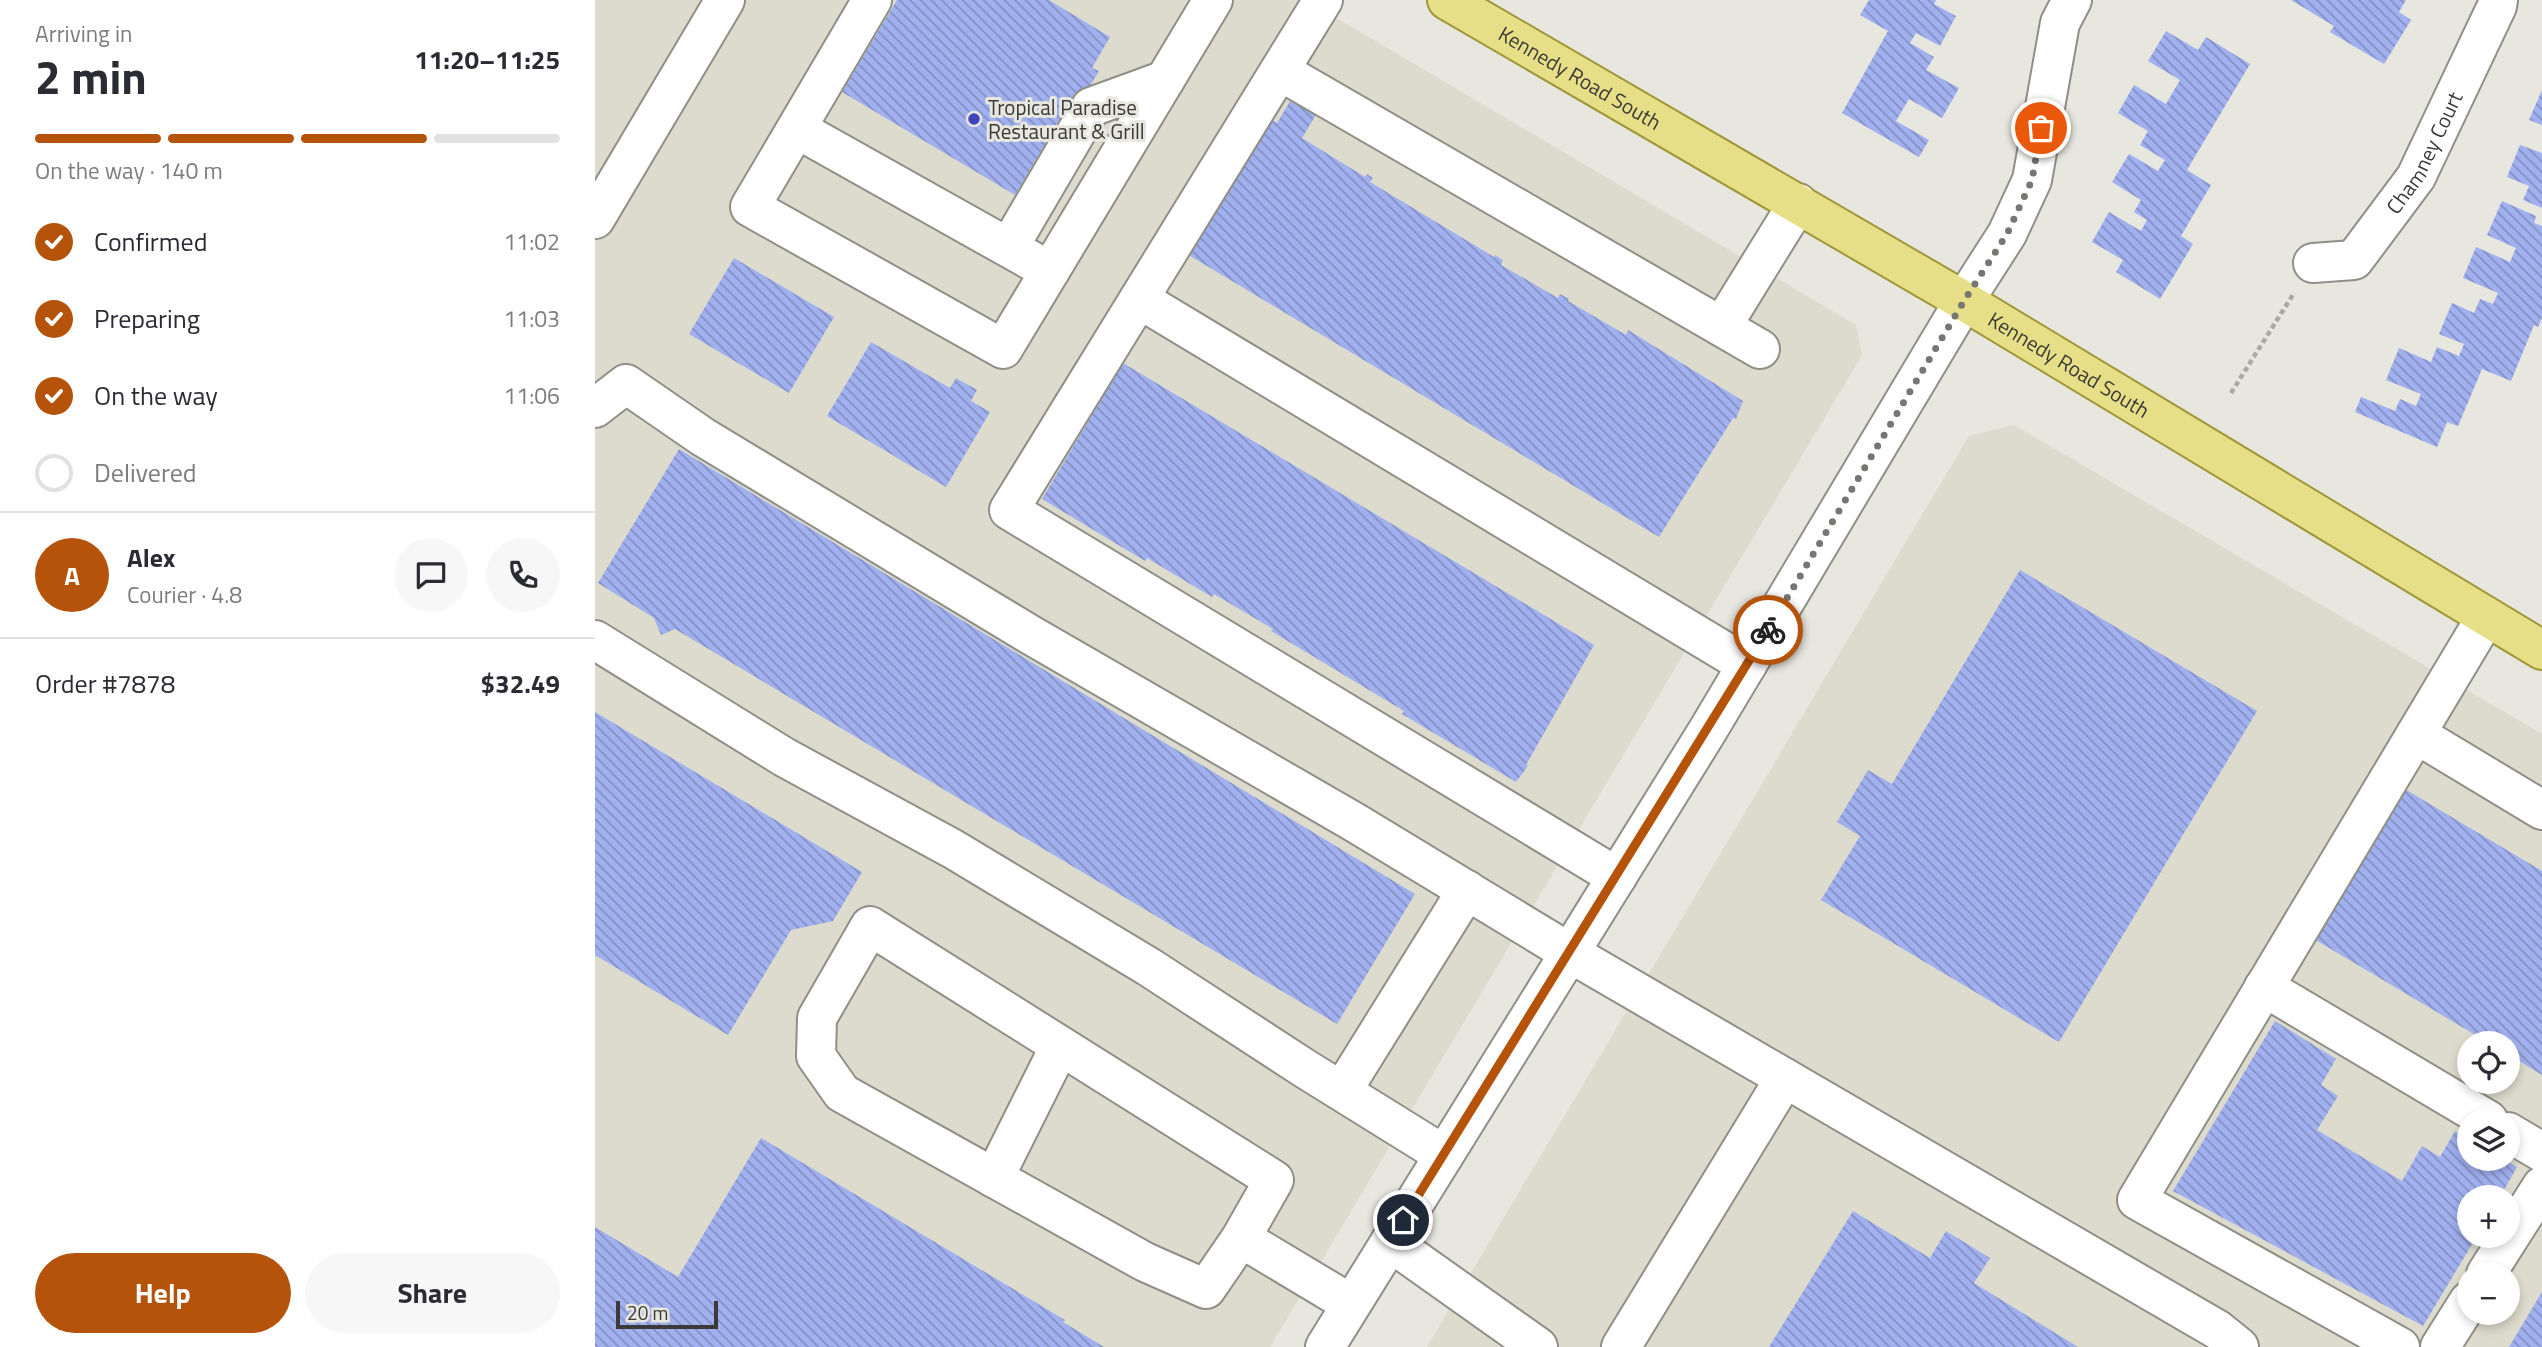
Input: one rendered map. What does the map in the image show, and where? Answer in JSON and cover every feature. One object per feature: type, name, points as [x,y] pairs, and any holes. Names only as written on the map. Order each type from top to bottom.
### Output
[{"type":"main road","name":"Kennedy Road South","points":[[1447,0],[1964,301],[2542,650]]},
{"type":"street","points":[[595,219],[725,0]]},
{"type":"street","points":[[872,0],[750,207],[1003,349],[1213,0]]},
{"type":"street","points":[[1323,0],[1009,510],[1617,877]]},
{"type":"street","points":[[1325,1347],[1747,665],[1964,301],[2007,234],[2032,180],[2060,23],[2072,0]]},
{"type":"street","name":"Chamney Court","points":[[2313,264],[2354,260],[2416,177],[2498,0]]},
{"type":"street","points":[[1280,71],[1760,349]]},
{"type":"street","points":[[1009,247],[1091,107],[1165,80]]},
{"type":"street","points":[[797,129],[1050,271]]},
{"type":"street","points":[[1722,326],[1798,203]]},
{"type":"street","points":[[1139,299],[1747,665]]},
{"type":"street","points":[[595,408],[626,384],[703,437],[982,606],[1570,953],[2218,1330],[2239,1347]]},
{"type":"street","points":[[2400,1347],[2137,1200],[2486,617]]},
{"type":"street","points":[[595,640],[784,757],[953,849],[1149,967],[1444,1155]]},
{"type":"street","points":[[2416,734],[2542,810]]},
{"type":"street","points":[[1342,1091],[1467,890]]},
{"type":"street","points":[[870,926],[1060,1046],[1274,1180],[1241,1238],[1206,1289],[1145,1262],[842,1093],[816,1056],[817,1018],[870,926]]},
{"type":"street","points":[[2264,987],[2468,1108]]},
{"type":"street","points":[[994,1178],[1060,1046]]},
{"type":"street","points":[[1622,1347],[1786,1079]]},
{"type":"street","points":[[2520,1139],[2542,1152]]},
{"type":"street","points":[[2494,1262],[2542,1186]]},
{"type":"street","points":[[1241,1238],[1351,1304]]},
{"type":"street","points":[[1390,1242],[1538,1347]]},
{"type":"street","points":[[2440,1347],[2457,1320]]},
{"type":"path","points":[[2231,393],[2313,264]]},
{"type":"shaded area","points":[[595,0],[1306,0],[1856,325],[1862,355],[1270,1347],[595,1347]]},
{"type":"shaded area","points":[[2014,425],[2542,734],[2542,1347],[1427,1347],[1969,436]]},
{"type":"building","points":[[897,0],[1049,0],[1110,37],[1092,68],[1099,71],[1084,96],[1076,92],[1015,195],[842,92]]},
{"type":"building","points":[[1869,0],[1936,0],[1934,4],[1956,16],[1940,46],[1916,33],[1910,43],[1934,57],[1926,70],[1959,88],[1942,118],[1909,99],[1896,121],[1929,140],[1919,157],[1842,113],[1888,31],[1860,15]]},
{"type":"building","points":[[2291,0],[2406,0],[2399,12],[2411,20],[2384,64],[2330,32],[2334,26]]},
{"type":"building","points":[[2166,31],[2198,50],[2206,37],[2250,64],[2187,170],[2211,185],[2181,236],[2193,244],[2160,299],[2116,272],[2123,260],[2092,242],[2109,212],[2141,231],[2147,220],[2134,212],[2141,200],[2112,182],[2129,154],[2158,171],[2165,160],[2140,145],[2148,131],[2118,113],[2134,85],[2166,104],[2180,80],[2148,61]]},
{"type":"building","points":[[2542,90],[2542,125],[2529,120]]},
{"type":"building","points":[[1292,98],[1317,113],[1302,138],[1365,177],[1367,174],[1373,178],[1370,182],[1503,260],[1501,265],[1558,298],[1560,294],[1569,299],[1568,301],[1626,335],[1628,330],[1743,401],[1736,419],[1733,418],[1659,537],[1187,254],[1268,118],[1277,123]]},
{"type":"building","points":[[2520,145],[2542,153],[2542,208],[2523,200],[2529,186],[2507,177]]},
{"type":"building","points":[[2502,201],[2536,216],[2534,223],[2542,226],[2542,318],[2538,327],[2534,325],[2511,381],[2482,369],[2458,426],[2447,422],[2437,447],[2355,412],[2361,397],[2395,411],[2400,399],[2416,406],[2421,394],[2386,380],[2399,348],[2431,362],[2437,347],[2459,356],[2464,344],[2439,334],[2452,303],[2474,313],[2480,299],[2493,304],[2498,293],[2463,278],[2476,247],[2510,262],[2516,248],[2487,235]]},
{"type":"building","points":[[734,258],[834,317],[789,393],[689,334]]},
{"type":"building","points":[[871,342],[950,388],[956,378],[977,390],[971,401],[990,412],[946,487],[827,416]]},
{"type":"building","points":[[1123,363],[1594,645],[1526,765],[1528,766],[1516,782],[1402,714],[1404,711],[1271,631],[1273,629],[1147,558],[1145,561],[1042,499]]},
{"type":"building","points":[[679,449],[1415,894],[1337,1024],[675,629],[661,635],[654,618],[598,583]]},
{"type":"building","points":[[2020,570],[2257,711],[2059,1042],[1821,900],[1860,836],[1837,822],[1868,770],[1892,784]]},
{"type":"building","points":[[595,712],[862,872],[833,921],[791,930],[728,1035],[595,955]]},
{"type":"building","points":[[2398,785],[2542,871],[2542,1075],[2520,1061],[2520,1031],[2469,1031],[2314,939]]},
{"type":"building","points":[[2275,1021],[2336,1059],[2321,1085],[2338,1096],[2317,1130],[2402,1181],[2422,1146],[2440,1157],[2455,1131],[2457,1171],[2515,1171],[2507,1185],[2457,1185],[2457,1248],[2470,1248],[2461,1262],[2457,1262],[2457,1269],[2423,1326],[2173,1191]]},
{"type":"building","points":[[761,1138],[1065,1320],[1063,1322],[1104,1347],[595,1347],[595,1227],[678,1277]]},
{"type":"building","points":[[1853,1211],[1930,1258],[1946,1231],[1990,1258],[1974,1283],[2078,1347],[1769,1347]]},
{"type":"building","points":[[2542,1292],[2542,1347],[2509,1347]]},
{"type":"way so far","points":[[1768,630],[1964,301],[2007,234],[2032,180],[2041,128]]},
{"type":"place","name":"Tropical Paradise Restaurant & Grill","points":[[974,119]]},
{"type":"route","points":[[1403,1220],[1768,630]]}]
